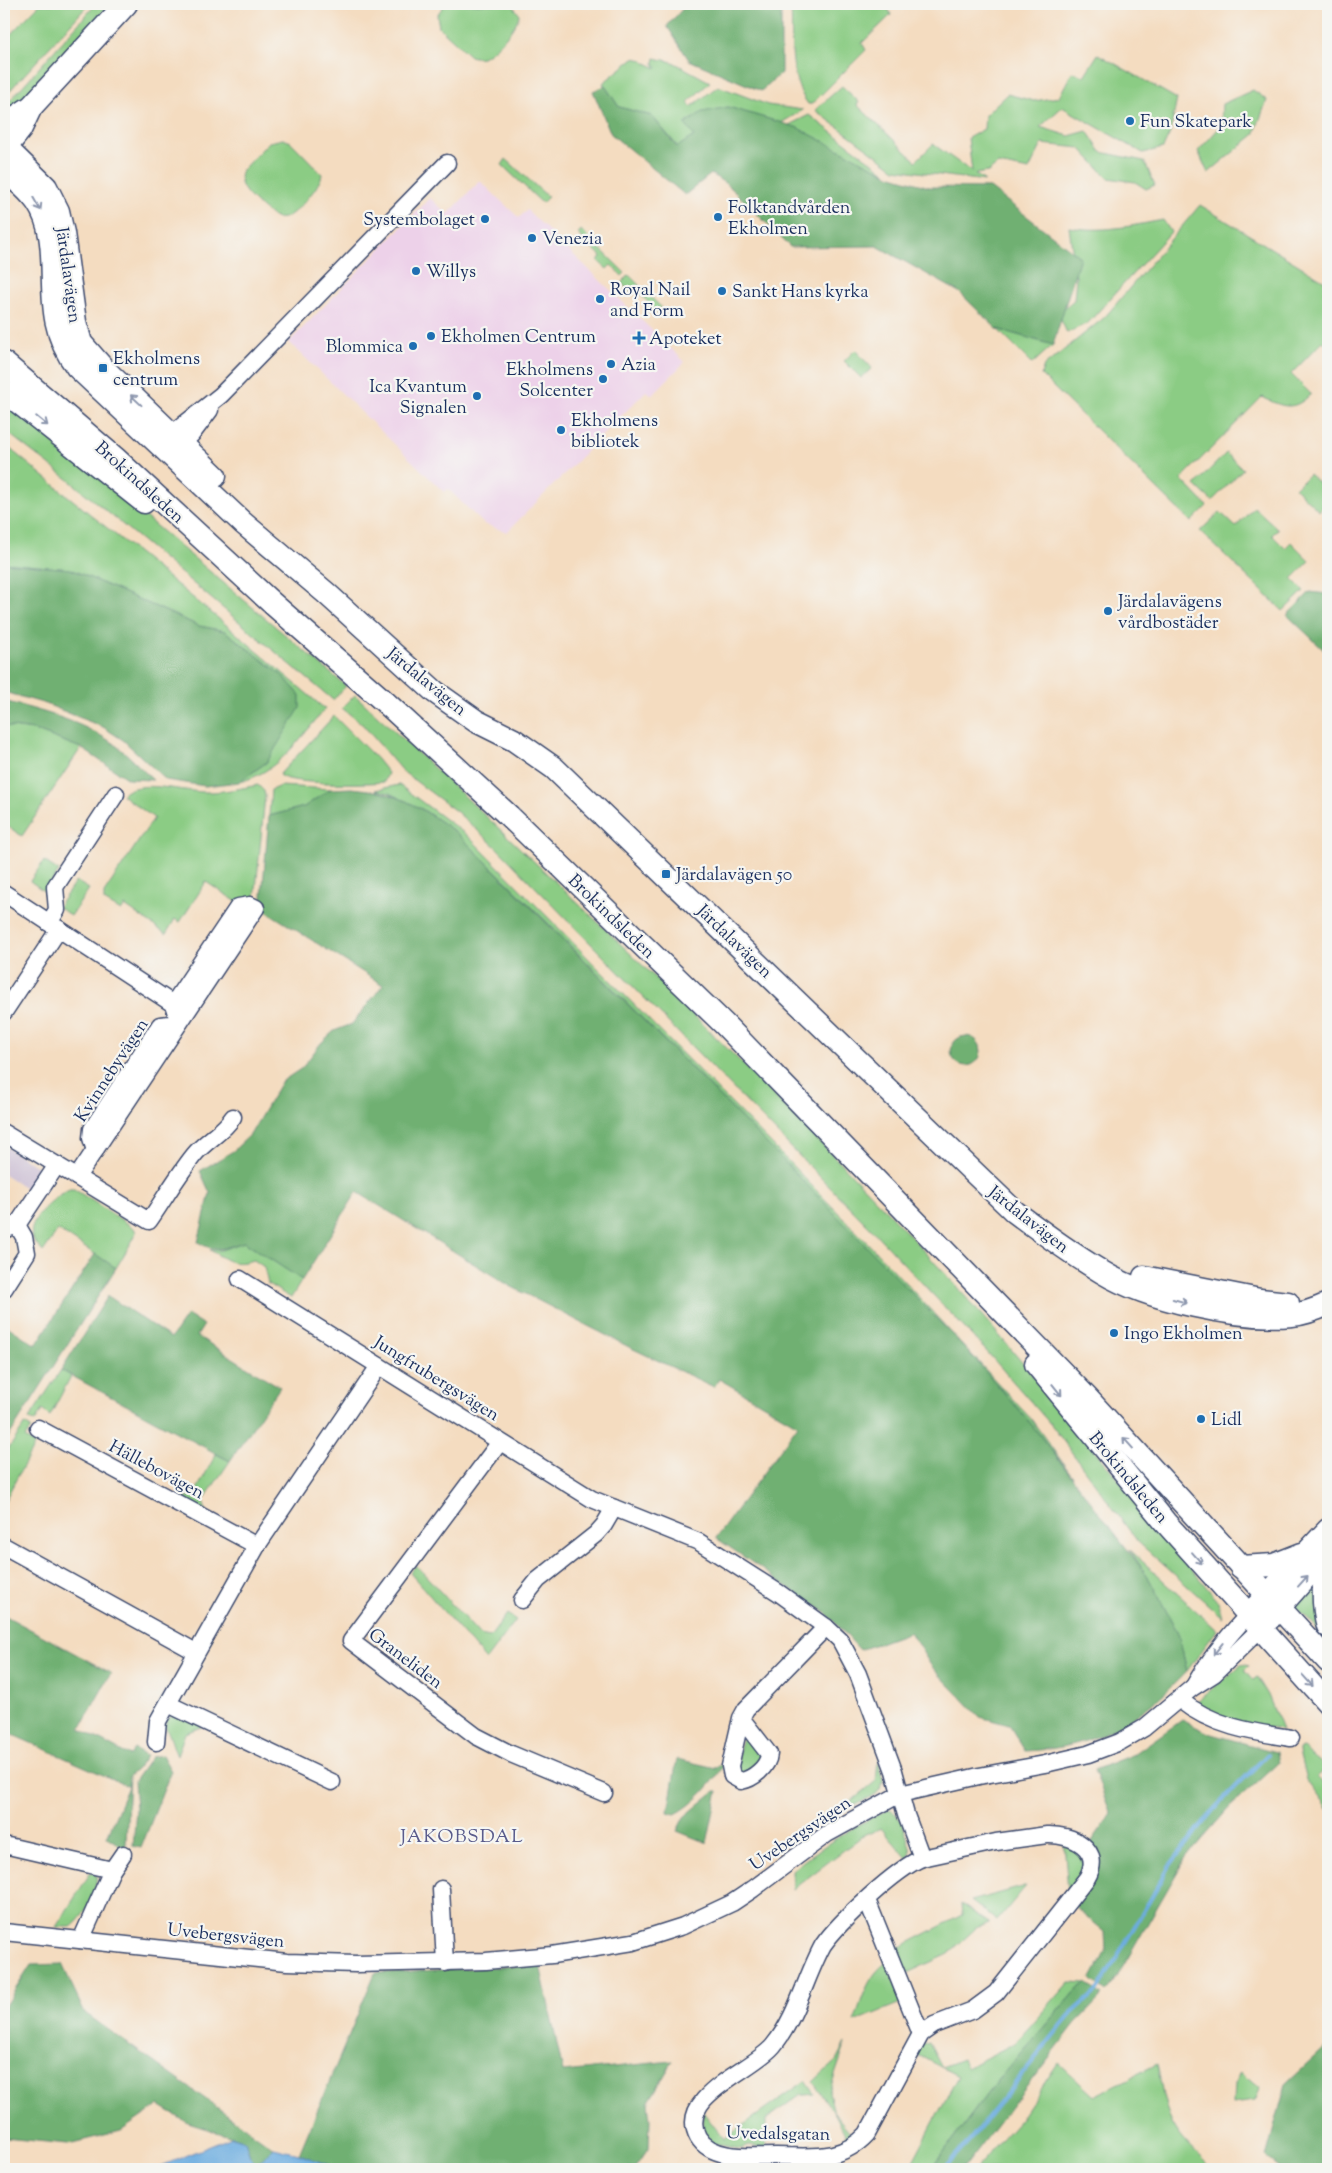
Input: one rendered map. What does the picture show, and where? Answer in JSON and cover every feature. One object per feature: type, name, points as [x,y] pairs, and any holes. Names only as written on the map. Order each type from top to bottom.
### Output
[{"type":"main road","points":[[4,125],[31,106],[126,4]]},
{"type":"main road","points":[[4,153],[20,130],[31,106]]},
{"type":"main road","name":"Järdalavägen","points":[[4,153],[38,203],[47,224],[50,241],[55,321],[66,352],[77,367],[171,444],[282,541],[326,593],[447,701],[476,721],[514,740],[554,768],[986,1185],[1030,1224],[1088,1262],[1141,1276],[1260,1300],[1293,1304],[1328,1303]]},
{"type":"main road","name":"Brokindsleden","points":[[4,363],[115,458],[273,604],[510,816],[724,1024],[1088,1399],[1328,1661]]},
{"type":"main road","name":"Brokindsleden","points":[[4,390],[273,604]]},
{"type":"main road","name":"Brokindsleden","points":[[937,1244],[1165,1522],[1328,1703]]},
{"type":"main road","points":[[1328,1530],[1321,1552],[1324,1612],[1328,1626]]},
{"type":"main road","points":[[1241,1567],[1274,1565],[1321,1552]]},
{"type":"main road","points":[[1254,1622],[1321,1552]]},
{"type":"street","points":[[171,444],[447,163]]},
{"type":"street","points":[[4,1012],[54,926],[57,910],[55,887],[116,794]]},
{"type":"street","points":[[4,893],[173,1004]]},
{"type":"street","name":"Kvinnebyvägen","points":[[77,1177],[256,908],[250,905],[238,907],[173,1004],[179,1023]]},
{"type":"street","points":[[4,1133],[149,1222],[194,1155],[206,1141],[223,1130],[233,1117]]},
{"type":"street","points":[[4,1289],[27,1253],[24,1237],[10,1227],[57,1165]]},
{"type":"street","name":"Jungfrubergsvägen","points":[[240,1278],[592,1499],[677,1531],[699,1542],[779,1593],[826,1627],[840,1640],[858,1674],[894,1772],[900,1794]]},
{"type":"street","points":[[156,1742],[158,1721],[257,1546],[379,1366]]},
{"type":"street","name":"Hällebovägen","points":[[38,1428],[257,1546]]},
{"type":"street","name":"Graneliden","points":[[500,1442],[352,1641],[476,1736],[511,1754],[604,1793]]},
{"type":"street","points":[[522,1600],[538,1580],[596,1534],[614,1508]]},
{"type":"street","points":[[4,1546],[196,1652]]},
{"type":"street","name":"Uvebergsvägen","points":[[4,1932],[287,1962],[356,1964],[445,1963],[552,1955],[604,1948],[666,1932],[732,1902],[761,1884],[828,1834],[900,1794],[1088,1754],[1120,1742],[1144,1728],[1180,1700],[1192,1688],[1207,1664],[1230,1634],[1254,1622]]},
{"type":"street","points":[[741,1718],[751,1703],[826,1627]]},
{"type":"street","points":[[1180,1700],[1207,1718],[1234,1728],[1291,1738]]},
{"type":"street","points":[[168,1704],[332,1782]]},
{"type":"street","points":[[900,1794],[922,1858]]},
{"type":"street","name":"Uvedalsgatan","points":[[1061,1835],[1079,1840],[1083,1844],[1092,1868],[1083,1884],[996,1993],[973,2010],[934,2025],[921,2034],[868,2134],[860,2142],[844,2152],[827,2156],[724,2154],[710,2149],[697,2135],[694,2123],[700,2104],[710,2093],[760,2059],[772,2047],[786,2028],[823,1945],[832,1934],[867,1900],[912,1862],[922,1858],[996,1842],[1061,1835]]},
{"type":"street","points":[[4,1845],[112,1870]]},
{"type":"street","points":[[81,1940],[112,1870],[123,1854]]},
{"type":"street","points":[[441,1889],[445,1963]]},
{"type":"street","points":[[867,1900],[921,2034]]},
{"type":"shaded area","name":"Ekholmen Centrum","points":[[480,181],[519,218],[527,210],[685,362],[652,395],[646,391],[507,532],[484,524],[448,489],[444,492],[289,342],[430,198],[448,214]]},
{"type":"shaded area","points":[[4,1146],[39,1168],[40,1177],[32,1188],[27,1189],[4,1174]]},
{"type":"green space","points":[[40,4],[89,4],[4,97],[4,41]]},
{"type":"green space","points":[[96,4],[108,4],[76,49],[35,90],[7,113],[4,107]]},
{"type":"green space","points":[[445,4],[512,4],[519,14],[515,25],[499,45],[487,55],[476,57],[470,56],[439,27],[437,15]]},
{"type":"green space","points":[[687,4],[781,4],[781,73],[761,91],[689,60],[667,26]]},
{"type":"green space","points":[[791,4],[886,4],[891,15],[862,43],[866,50],[812,104],[808,104],[801,93],[794,69]]},
{"type":"green space","name":"Fun Skatepark","points":[[1098,54],[1177,99],[1170,133],[1163,148],[1143,153],[1062,107],[1040,127],[1069,136],[1087,131],[1101,152],[1144,161],[1155,185],[1146,189],[1135,182],[1108,178],[1080,148],[1042,144],[1029,170],[998,164],[988,172],[975,174],[985,181],[895,169],[815,110],[842,86],[859,102],[857,105],[916,161],[933,144],[972,172],[968,138],[984,129],[985,115],[1007,94],[1034,101],[1059,97],[1072,72],[1084,76]]},
{"type":"green space","points":[[634,58],[643,60],[657,68],[654,63],[655,58],[673,62],[710,82],[688,102],[691,107],[718,86],[768,105],[803,110],[781,123],[728,107],[678,147],[652,116],[619,107],[603,83]]},
{"type":"green space","points":[[605,86],[619,107],[652,116],[677,147],[694,136],[685,124],[702,112],[728,107],[796,127],[889,175],[929,187],[990,188],[1080,257],[1053,345],[997,329],[959,292],[877,246],[790,247],[728,185],[711,174],[685,195],[611,134],[593,91]]},
{"type":"green space","points":[[1253,90],[1267,100],[1254,135],[1208,173],[1198,151],[1221,126],[1222,104]]},
{"type":"green space","points":[[809,115],[889,175],[789,125]]},
{"type":"green space","points":[[283,139],[291,142],[322,174],[317,186],[301,206],[289,216],[280,218],[273,217],[249,196],[241,184],[240,177],[242,170],[269,142]]},
{"type":"green space","points":[[506,159],[548,197],[542,203],[502,165]]},
{"type":"green space","points":[[1200,205],[1328,283],[1328,346],[1323,341],[1291,374],[1311,394],[1305,400],[1288,406],[1262,397],[1181,479],[1207,506],[1191,522],[1041,375],[1044,366],[1105,317]]},
{"type":"green space","points":[[1163,220],[1171,232],[1088,323],[1067,333],[1058,313],[1074,300],[1076,277],[1069,227],[1104,229]]},
{"type":"green space","points":[[581,230],[625,273],[622,276],[611,265],[607,269],[598,261],[601,256],[578,234]]},
{"type":"green space","points":[[629,275],[661,307],[655,313],[644,306],[648,302],[634,288],[630,291],[621,283]]},
{"type":"green space","points":[[997,329],[1053,345],[1032,364]]},
{"type":"green space","points":[[855,350],[872,368],[861,378],[844,361]]},
{"type":"green space","points":[[4,402],[74,457],[346,686],[333,700],[69,480],[4,430]]},
{"type":"green space","points":[[4,444],[224,623],[325,709],[277,763],[253,777],[239,782],[267,762],[300,695],[282,675],[225,631],[199,626],[70,569],[4,563]]},
{"type":"green space","points":[[1226,453],[1243,469],[1212,501],[1195,485]]},
{"type":"green space","points":[[1309,474],[1328,492],[1328,502],[1319,511],[1295,488]]},
{"type":"green space","points":[[1254,507],[1278,529],[1272,535],[1285,548],[1291,542],[1310,561],[1292,579],[1304,591],[1283,611],[1200,531],[1220,512],[1236,527]]},
{"type":"green space","points":[[4,563],[70,569],[199,626],[225,631],[282,675],[300,695],[300,708],[267,762],[239,782],[205,786],[166,780],[123,740],[103,727],[46,704],[4,692]]},
{"type":"green space","points":[[1310,592],[1328,594],[1328,654],[1287,615]]},
{"type":"green space","points":[[355,695],[569,895],[709,1030],[914,1240],[1031,1372],[1218,1601],[1222,1617],[1138,1542],[1053,1427],[988,1353],[872,1230],[496,847],[457,812],[402,771],[363,725],[342,708]]},
{"type":"green space","points":[[4,701],[61,718],[89,729],[119,748],[153,780],[128,779],[81,748],[34,730],[4,726]]},
{"type":"green space","points":[[334,716],[376,758],[388,773],[384,782],[297,781],[279,775]]},
{"type":"green space","points":[[4,726],[34,730],[81,748],[22,836],[4,824]]},
{"type":"green space","points":[[258,785],[264,791],[265,796],[255,899],[237,902],[206,882],[180,922],[175,919],[166,934],[125,906],[121,911],[104,901],[104,893],[154,818],[122,795],[138,787],[150,786],[214,792]]},
{"type":"green space","points":[[399,785],[468,836],[779,1152],[888,1264],[1031,1419],[1073,1477],[1028,1420],[777,1154],[457,833],[422,809],[389,793],[375,790]]},
{"type":"green space","points":[[280,786],[330,789],[304,807],[269,816],[271,790]]},
{"type":"green space","points":[[351,788],[383,793],[408,802],[457,833],[777,1154],[964,1347],[1028,1420],[1147,1575],[1178,1633],[1187,1671],[1169,1689],[1134,1717],[1115,1729],[1095,1738],[1051,1749],[1025,1751],[1009,1725],[980,1717],[932,1667],[910,1632],[860,1650],[826,1613],[716,1538],[798,1425],[719,1379],[714,1387],[629,1347],[510,1286],[357,1192],[302,1280],[244,1242],[215,1249],[198,1242],[210,1193],[200,1171],[233,1151],[250,1135],[281,1082],[302,1068],[321,1043],[334,1031],[352,1024],[383,985],[261,908],[269,816],[304,807],[330,789]]},
{"type":"green space","points":[[44,861],[59,871],[45,892],[30,881]]},
{"type":"green space","points":[[76,881],[89,889],[71,916],[58,907]]},
{"type":"green space","points":[[966,1036],[972,1037],[980,1045],[980,1057],[972,1065],[966,1066],[960,1065],[952,1057],[951,1051],[952,1045],[960,1037]]},
{"type":"green space","points":[[69,1189],[74,1189],[134,1228],[136,1232],[134,1238],[116,1268],[58,1230],[43,1252],[34,1240],[32,1229],[34,1222],[44,1208]]},
{"type":"green space","points":[[244,1242],[302,1280],[291,1298],[268,1284],[264,1267],[254,1260],[240,1263],[230,1261],[210,1250],[221,1250]]},
{"type":"green space","points":[[95,1254],[116,1268],[4,1444],[4,1324],[36,1345]]},
{"type":"green space","points":[[108,1296],[171,1338],[187,1315],[204,1325],[197,1336],[280,1387],[230,1461],[61,1370]]},
{"type":"green space","points":[[61,1370],[71,1376],[50,1416],[42,1410],[35,1422],[29,1419]]},
{"type":"green space","points":[[25,1424],[31,1428],[25,1438],[35,1444],[4,1502],[4,1456]]},
{"type":"green space","points":[[216,1454],[230,1461],[203,1501],[206,1511],[183,1499],[194,1495]]},
{"type":"green space","points":[[1129,1549],[1217,1630],[1187,1671],[1178,1633],[1147,1575]]},
{"type":"green space","points":[[416,1565],[480,1635],[490,1637],[507,1614],[516,1620],[486,1660],[410,1573]]},
{"type":"green space","points":[[1317,1572],[1324,1636],[1293,1604]]},
{"type":"green space","points":[[4,1615],[111,1673],[80,1729],[130,1756],[134,1749],[146,1756],[138,1768],[129,1776],[126,1845],[122,1847],[107,1837],[128,1786],[4,1731]]},
{"type":"green space","points":[[1247,1664],[1249,1666],[1245,1670],[1253,1680],[1257,1677],[1268,1695],[1282,1730],[1230,1722],[1195,1703],[1241,1665]]},
{"type":"green space","points":[[173,1715],[204,1726],[185,1733],[177,1756],[165,1726],[168,1719]]},
{"type":"green space","points":[[1182,1720],[1211,1734],[1276,1752],[1278,1763],[1230,1807],[1186,1857],[1113,1984],[1106,1992],[1091,1979],[1106,1951],[1105,1932],[1073,1905],[1090,1844],[1111,1814],[1094,1770],[1134,1754]]},
{"type":"green space","points":[[746,1735],[762,1757],[751,1771],[742,1774],[737,1769],[741,1740]]},
{"type":"green space","points":[[1303,1748],[1327,1768],[1317,1777],[1328,1788],[1328,1810],[1306,1780],[1299,1751],[1299,1749]]},
{"type":"green space","points":[[162,1755],[171,1771],[141,1848],[133,1846],[136,1810],[134,1781],[151,1757]]},
{"type":"green space","points":[[677,1759],[716,1768],[725,1762],[722,1769],[704,1792],[675,1814],[668,1812]]},
{"type":"green space","points":[[878,1760],[884,1780],[879,1791],[845,1810],[843,1808],[876,1781]]},
{"type":"green space","points":[[715,1791],[718,1791],[707,1843],[677,1831],[684,1817]]},
{"type":"green space","points":[[887,1810],[897,1815],[903,1826],[911,1851],[908,1859],[881,1828],[861,1837],[793,1889],[792,1870],[838,1837]]},
{"type":"green space","points":[[1064,1841],[1079,1852],[1086,1869],[1068,1892]]},
{"type":"green space","points":[[91,1872],[96,1874],[96,1881],[90,1903],[81,1917],[71,1927],[56,1927]]},
{"type":"green space","points":[[1026,1886],[997,1921],[971,1901]]},
{"type":"green space","points":[[961,1904],[989,1923],[976,1928],[948,1954],[903,1975],[892,1945],[900,1947],[962,1915]]},
{"type":"green space","points":[[887,1962],[903,2002],[854,2022],[870,1981]]},
{"type":"green space","points":[[62,1964],[85,2013],[274,2148],[257,2164],[250,2157],[245,2141],[188,2123],[159,2105],[121,2131],[68,2144],[4,2138],[4,2007],[31,1965]]},
{"type":"green space","points":[[540,1965],[563,2072],[673,2061],[648,2103],[650,2120],[649,2148],[634,2169],[339,2169],[299,2154],[375,1973]]},
{"type":"green space","points":[[1069,1982],[1086,1983],[1077,1989],[996,2082],[931,2169],[904,2169],[912,2163],[958,2076],[916,2054],[922,2044],[929,2042],[942,2067],[962,2059],[966,2068],[1015,2043]]},
{"type":"green space","points":[[1086,1983],[1102,1996],[1075,2024],[963,2169],[931,2169],[996,2082],[1077,1989]]},
{"type":"green space","points":[[846,2043],[829,2092],[834,2113],[813,2082],[837,2060]]},
{"type":"green space","points":[[1328,2045],[1328,2169],[1282,2169],[1266,2157],[1286,2084]]},
{"type":"green space","points":[[1058,2063],[1094,2096],[1157,2064],[1164,2099],[1173,2124],[1185,2141],[1211,2169],[975,2169],[1021,2118]]},
{"type":"green space","points":[[1240,2072],[1260,2089],[1255,2101],[1233,2104],[1234,2085]]},
{"type":"green space","points":[[805,2081],[814,2094],[798,2096],[766,2120],[766,2150],[750,2146],[740,2149],[712,2143],[707,2135],[702,2121],[703,2112],[724,2139]]},
{"type":"green space","points":[[834,2113],[854,2137],[848,2140]]},
{"type":"water","points":[[232,2137],[245,2141],[250,2157],[257,2164],[274,2148],[299,2154],[339,2169],[154,2169]]},
{"type":"waterway","points":[[943,2169],[968,2142],[1069,2016],[1097,1991],[1171,1864],[1214,1809],[1268,1754]]},
{"type":"place","name":"Fun Skatepark","points":[[1130,121]]},
{"type":"place","name":"Folktandvården Ekholmen","points":[[718,217]]},
{"type":"place","name":"Systembolaget","points":[[485,219]]},
{"type":"place","name":"Venezia","points":[[532,238]]},
{"type":"place","name":"Willys","points":[[416,271]]},
{"type":"place","name":"Sankt Hans kyrka","points":[[722,291]]},
{"type":"place","name":"Royal Nail and Form","points":[[600,299]]},
{"type":"place","name":"Ekholmen Centrum","points":[[431,336]]},
{"type":"place","name":"Apoteket","points":[[639,338]]},
{"type":"place","name":"Blommica","points":[[413,346]]},
{"type":"place","name":"Azia","points":[[611,364]]},
{"type":"place","name":"Ekholmens centrum","points":[[103,368]]},
{"type":"place","name":"Ekholmens Solcenter","points":[[603,379]]},
{"type":"place","name":"Ica Kvantum Signalen","points":[[477,396]]},
{"type":"place","name":"Ekholmens bibliotek","points":[[561,430]]},
{"type":"place","name":"Järdalavägens vårdbostäder","points":[[1108,611]]},
{"type":"place","name":"Järdalavägen 50","points":[[666,874]]},
{"type":"place","name":"Ingo Ekholmen","points":[[1114,1333]]},
{"type":"place","name":"Lidl","points":[[1201,1419]]},
{"type":"district","name":"JAKOBSDAL","points":[[462,1835]]}]
